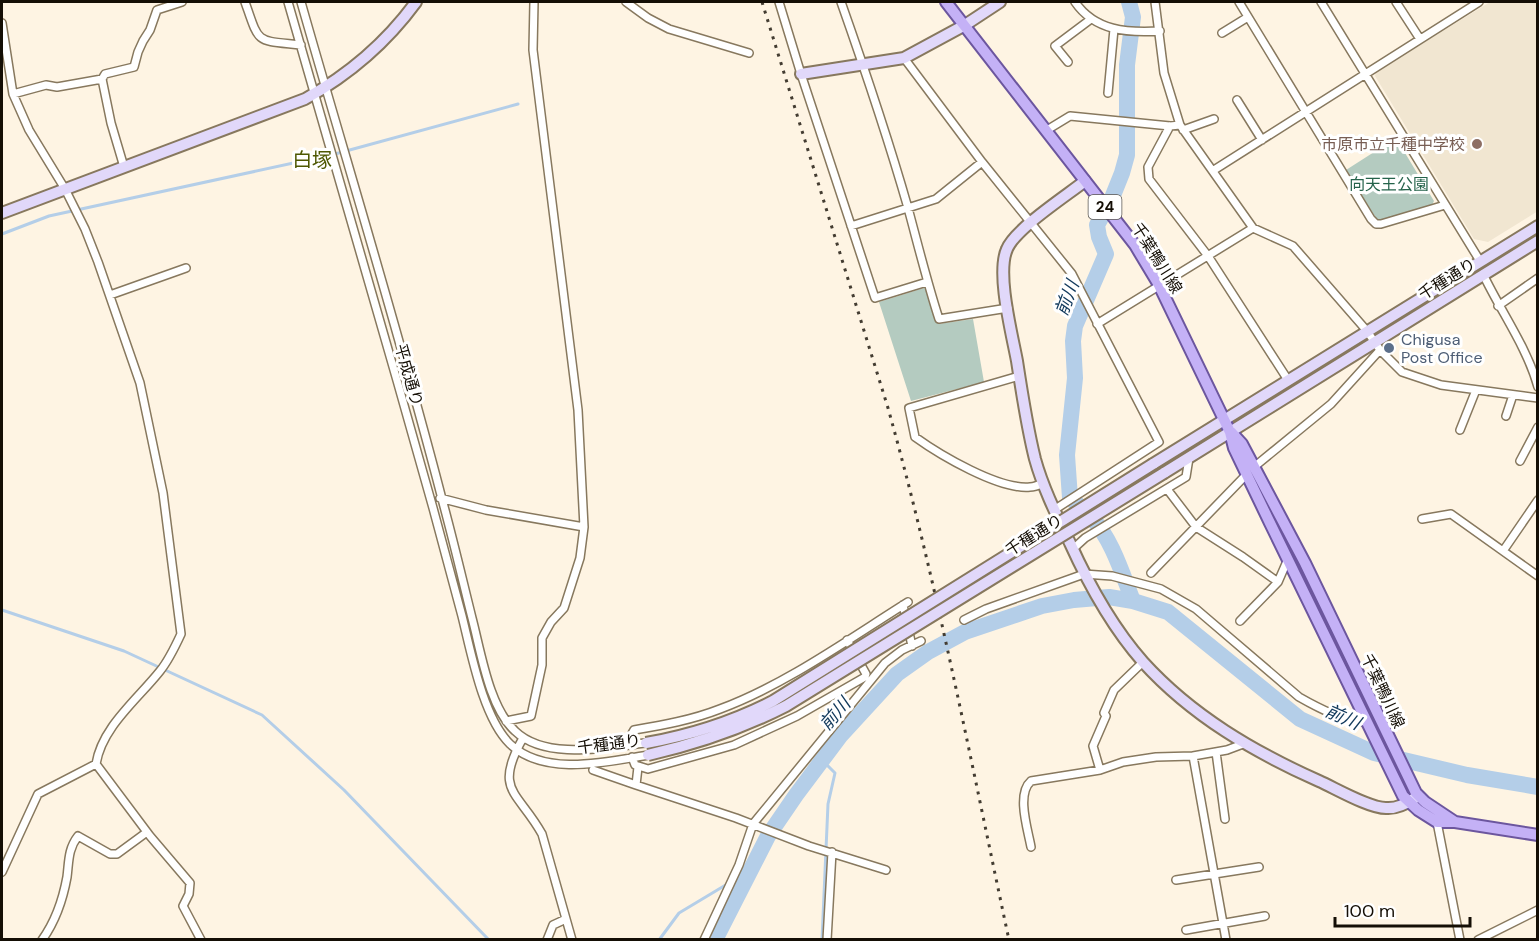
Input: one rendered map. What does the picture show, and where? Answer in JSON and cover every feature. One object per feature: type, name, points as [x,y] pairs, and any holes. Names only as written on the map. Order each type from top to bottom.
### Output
[{"type":"main road","name":"千葉鴨川線","points":[[946,2],[1135,245],[1159,285],[1230,432],[1242,444],[1250,471],[1287,559],[1394,778],[1408,802],[1437,822],[1455,822],[1538,835]]},
{"type":"main road","name":"千葉鴨川線","points":[[1250,471],[1305,563],[1410,783],[1418,796],[1455,822]]},
{"type":"street","points":[[124,167],[111,123],[102,79],[105,74],[134,67],[142,41],[150,30],[157,10],[182,2]]},
{"type":"street","points":[[245,2],[257,36],[262,40],[301,45]]},
{"type":"street","name":"平成通り","points":[[288,2],[429,495],[482,691],[495,725],[517,749]]},
{"type":"street","name":"平成通り","points":[[301,2],[442,498],[491,688],[506,721],[523,738]]},
{"type":"street","points":[[2,213],[283,109],[315,94],[354,68],[387,39],[416,2]]},
{"type":"street","points":[[506,721],[531,716],[542,665],[542,638],[550,622],[564,608],[580,558],[584,527],[578,410],[533,50],[534,2]]},
{"type":"street","points":[[779,2],[875,298],[927,282]]},
{"type":"street","points":[[841,2],[864,65],[939,319],[1008,308]]},
{"type":"street","points":[[801,74],[904,58],[965,25],[1000,2]]},
{"type":"street","points":[[1075,2],[1091,19],[1114,29],[1137,32],[1160,31]]},
{"type":"street","points":[[1155,2],[1164,73],[1182,127],[1253,228],[1293,246],[1367,331],[1377,346],[1402,372],[1441,385],[1538,398]]},
{"type":"street","points":[[1239,2],[1376,224],[1445,205]]},
{"type":"street","points":[[1321,2],[1480,261]]},
{"type":"street","points":[[1396,2],[1420,39]]},
{"type":"street","points":[[1214,170],[1479,2]]},
{"type":"street","points":[[630,3],[648,18],[669,30],[749,53]]},
{"type":"street","points":[[1222,33],[1248,17]]},
{"type":"street","points":[[1068,62],[1055,46],[1091,19]]},
{"type":"street","points":[[2,23],[13,94],[29,130],[65,189],[85,229],[129,348],[146,409],[163,493],[181,634],[161,669],[111,728],[96,764],[38,795],[2,872]]},
{"type":"street","points":[[1108,93],[1114,29]]},
{"type":"street","points":[[904,58],[982,162],[1072,274],[1159,442],[1054,510]]},
{"type":"street","points":[[13,94],[46,85],[57,87],[102,79]]},
{"type":"street","points":[[1237,100],[1262,140]]},
{"type":"street","points":[[1047,130],[1070,116],[1182,127],[1214,119]]},
{"type":"street","points":[[1170,126],[1148,166],[1149,179],[1208,256],[1288,380]]},
{"type":"street","points":[[851,226],[936,199],[982,162]]},
{"type":"street","points":[[1085,181],[1017,234],[1005,252],[1003,271],[1019,376],[1036,460],[1054,510],[1084,574],[1112,620],[1143,662],[1189,704],[1243,744],[1296,771],[1377,807],[1391,808],[1418,796]]},
{"type":"street","name":"千種通り","points":[[523,738],[552,749],[598,748],[646,743],[708,729],[773,701],[1538,226]]},
{"type":"street","points":[[1097,324],[1253,228]]},
{"type":"street","name":"千種通り","points":[[517,749],[542,761],[556,763],[572,764],[632,758],[729,733],[786,706],[1230,432],[1377,346],[1483,274],[1538,241]]},
{"type":"street","points":[[110,295],[186,268]]},
{"type":"street","points":[[1483,274],[1526,355],[1538,387]]},
{"type":"street","points":[[1498,306],[1538,278]]},
{"type":"street","points":[[1151,573],[1250,471],[1330,404],[1377,346]]},
{"type":"street","points":[[1019,376],[909,408],[915,437],[957,463],[1011,484],[1031,488],[1043,483]]},
{"type":"street","points":[[1460,430],[1476,390]]},
{"type":"street","points":[[1506,416],[1513,394]]},
{"type":"street","points":[[1520,461],[1536,432]]},
{"type":"street","points":[[1073,549],[1085,538],[1186,477],[1189,458]]},
{"type":"street","points":[[1167,489],[1196,527],[1278,582]]},
{"type":"street","points":[[429,495],[486,510],[584,527]]},
{"type":"street","points":[[1503,551],[1538,501]]},
{"type":"street","points":[[1422,519],[1451,514],[1538,576]]},
{"type":"street","points":[[1240,621],[1278,582],[1287,559]]},
{"type":"street","points":[[964,620],[986,609],[1084,574],[1112,576],[1161,589],[1196,609],[1299,697],[1319,708],[1368,724]]},
{"type":"street","points":[[630,745],[630,737],[634,730],[690,719],[750,697],[906,603],[912,646]]},
{"type":"street","points":[[632,758],[635,765],[648,769],[734,745],[797,716],[862,680],[866,674],[847,640]]},
{"type":"street","points":[[704,939],[739,865],[753,824],[885,663],[921,641]]},
{"type":"street","points":[[1100,770],[1093,746],[1106,716],[1104,713],[1114,690],[1143,662]]},
{"type":"street","points":[[845,688],[853,702]]},
{"type":"street","points":[[523,738],[510,769],[510,788],[542,834],[572,939]]},
{"type":"street","points":[[1031,847],[1024,810],[1024,791],[1030,781],[1100,770],[1123,762],[1155,757],[1193,756],[1243,744]]},
{"type":"street","points":[[1216,752],[1225,819]]},
{"type":"street","points":[[1193,756],[1226,939]]},
{"type":"street","points":[[96,764],[189,884],[189,894],[183,906],[201,939]]},
{"type":"street","points":[[636,785],[638,767]]},
{"type":"street","points":[[593,770],[885,870]]},
{"type":"street","points":[[1437,822],[1460,939]]},
{"type":"street","points":[[42,939],[55,919],[66,878],[69,852],[78,836],[110,854],[117,854],[147,832]]},
{"type":"street","points":[[827,939],[828,851]]},
{"type":"street","points":[[1176,880],[1258,867]]},
{"type":"street","points":[[1478,939],[1538,910]]},
{"type":"street","points":[[1186,930],[1265,916]]},
{"type":"street","points":[[547,939],[553,925],[566,920]]},
{"type":"shaded area","name":"市原市立千種中学校","points":[[1490,2],[1537,2],[1538,211],[1488,242],[1474,239],[1375,76],[1376,72]]},
{"type":"green space","name":"向天王公園","points":[[1396,138],[1434,201],[1432,205],[1380,220],[1376,218],[1346,170]]},
{"type":"green space","points":[[924,288],[938,324],[973,319],[984,382],[911,401],[879,302]]},
{"type":"waterway","name":"前川","points":[[1129,2],[1133,17],[1127,65],[1127,155],[1112,198],[1097,225],[1106,254],[1075,326],[1073,341],[1075,378],[1067,455],[1070,498],[1089,514],[1105,535],[1133,601]]},
{"type":"waterway","points":[[2,234],[49,216],[335,154],[518,104]]},
{"type":"waterway","name":"前川","points":[[715,940],[768,836],[796,795],[841,735],[897,674],[928,652],[965,632],[1042,606],[1074,600],[1109,597],[1133,601],[1168,612],[1300,719],[1374,753],[1467,775],[1538,787]]},
{"type":"waterway","points":[[2,610],[124,651],[262,715],[344,790],[489,940]]},
{"type":"waterway","points":[[822,760],[835,773],[828,804],[822,940]]},
{"type":"waterway","points":[[734,880],[751,870]]},
{"type":"waterway","points":[[659,940],[679,913],[729,883]]},
{"type":"railway","points":[[762,2],[888,408],[906,474],[953,673],[1009,940]]},
{"type":"place","name":"市原市立千種中学校","points":[[1477,144]]},
{"type":"place","name":"Chigusa Post Office","points":[[1389,348]]},
{"type":"district","name":"白塚","points":[[312,160]]}]
